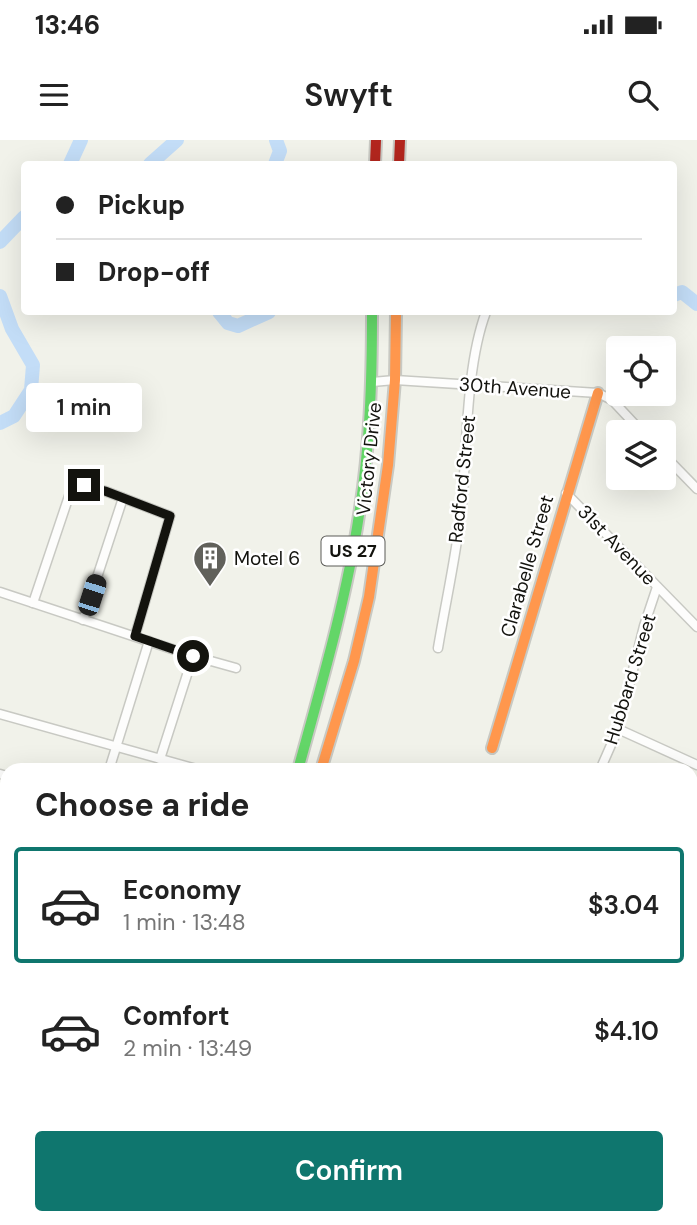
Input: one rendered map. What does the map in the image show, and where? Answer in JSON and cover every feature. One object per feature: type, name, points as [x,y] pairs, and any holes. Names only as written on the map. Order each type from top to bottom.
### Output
[{"type":"main road","points":[[376,140],[376,161]]},
{"type":"main road","points":[[400,140],[400,161]]},
{"type":"main road","name":"Victory Drive","points":[[300,763],[331,648],[355,539],[372,382],[372,315]]},
{"type":"main road","name":"Victory Drive","points":[[323,763],[355,662],[369,597],[388,465],[395,380],[396,315]]},
{"type":"main road","name":"Clarabelle Street","points":[[492,748],[598,393]]},
{"type":"street","name":"Radford Street","points":[[438,648],[461,508],[472,385],[479,329],[484,315]]},
{"type":"street","name":"30th Avenue","points":[[372,382],[395,380],[598,393],[612,400],[631,420]]},
{"type":"street","points":[[676,467],[697,489]]},
{"type":"street","points":[[33,603],[70,493],[84,485],[170,516],[135,636]]},
{"type":"street","name":"31st Avenue","points":[[566,493],[697,627]]},
{"type":"street","points":[[83,620],[123,498]]},
{"type":"street","name":"Hubbard Street","points":[[603,763],[618,729],[644,626],[657,587]]},
{"type":"street","points":[[0,592],[193,656],[236,667]]},
{"type":"street","points":[[111,763],[149,641]]},
{"type":"street","points":[[160,759],[193,656]]},
{"type":"street","points":[[0,714],[175,763]]},
{"type":"street","points":[[618,729],[693,763]]},
{"type":"waterway","points":[[71,161],[81,140]]},
{"type":"waterway","points":[[153,161],[177,140]]},
{"type":"waterway","points":[[276,140],[280,151],[276,161]]},
{"type":"waterway","points":[[0,242],[21,220]]},
{"type":"waterway","points":[[677,294],[682,292],[697,304]]},
{"type":"waterway","points":[[0,296],[12,329],[33,365],[31,390],[14,416],[0,423]]},
{"type":"waterway","points":[[221,315],[228,323],[238,326],[262,315]]},
{"type":"traffic: fast","points":[[300,763],[354,547],[366,465],[370,414],[372,315]]},
{"type":"traffic: slow","points":[[323,763],[354,661],[369,597],[388,465],[395,380],[396,315]]},
{"type":"traffic: slow","points":[[492,748],[598,393]]},
{"type":"traffic: jam","points":[[375,161],[376,140]]},
{"type":"traffic: jam","points":[[399,161],[400,140]]},
{"type":"place","name":"Motel 6","points":[[210,588]]},
{"type":"route","points":[[84,485],[170,516],[135,636],[193,656]]}]
